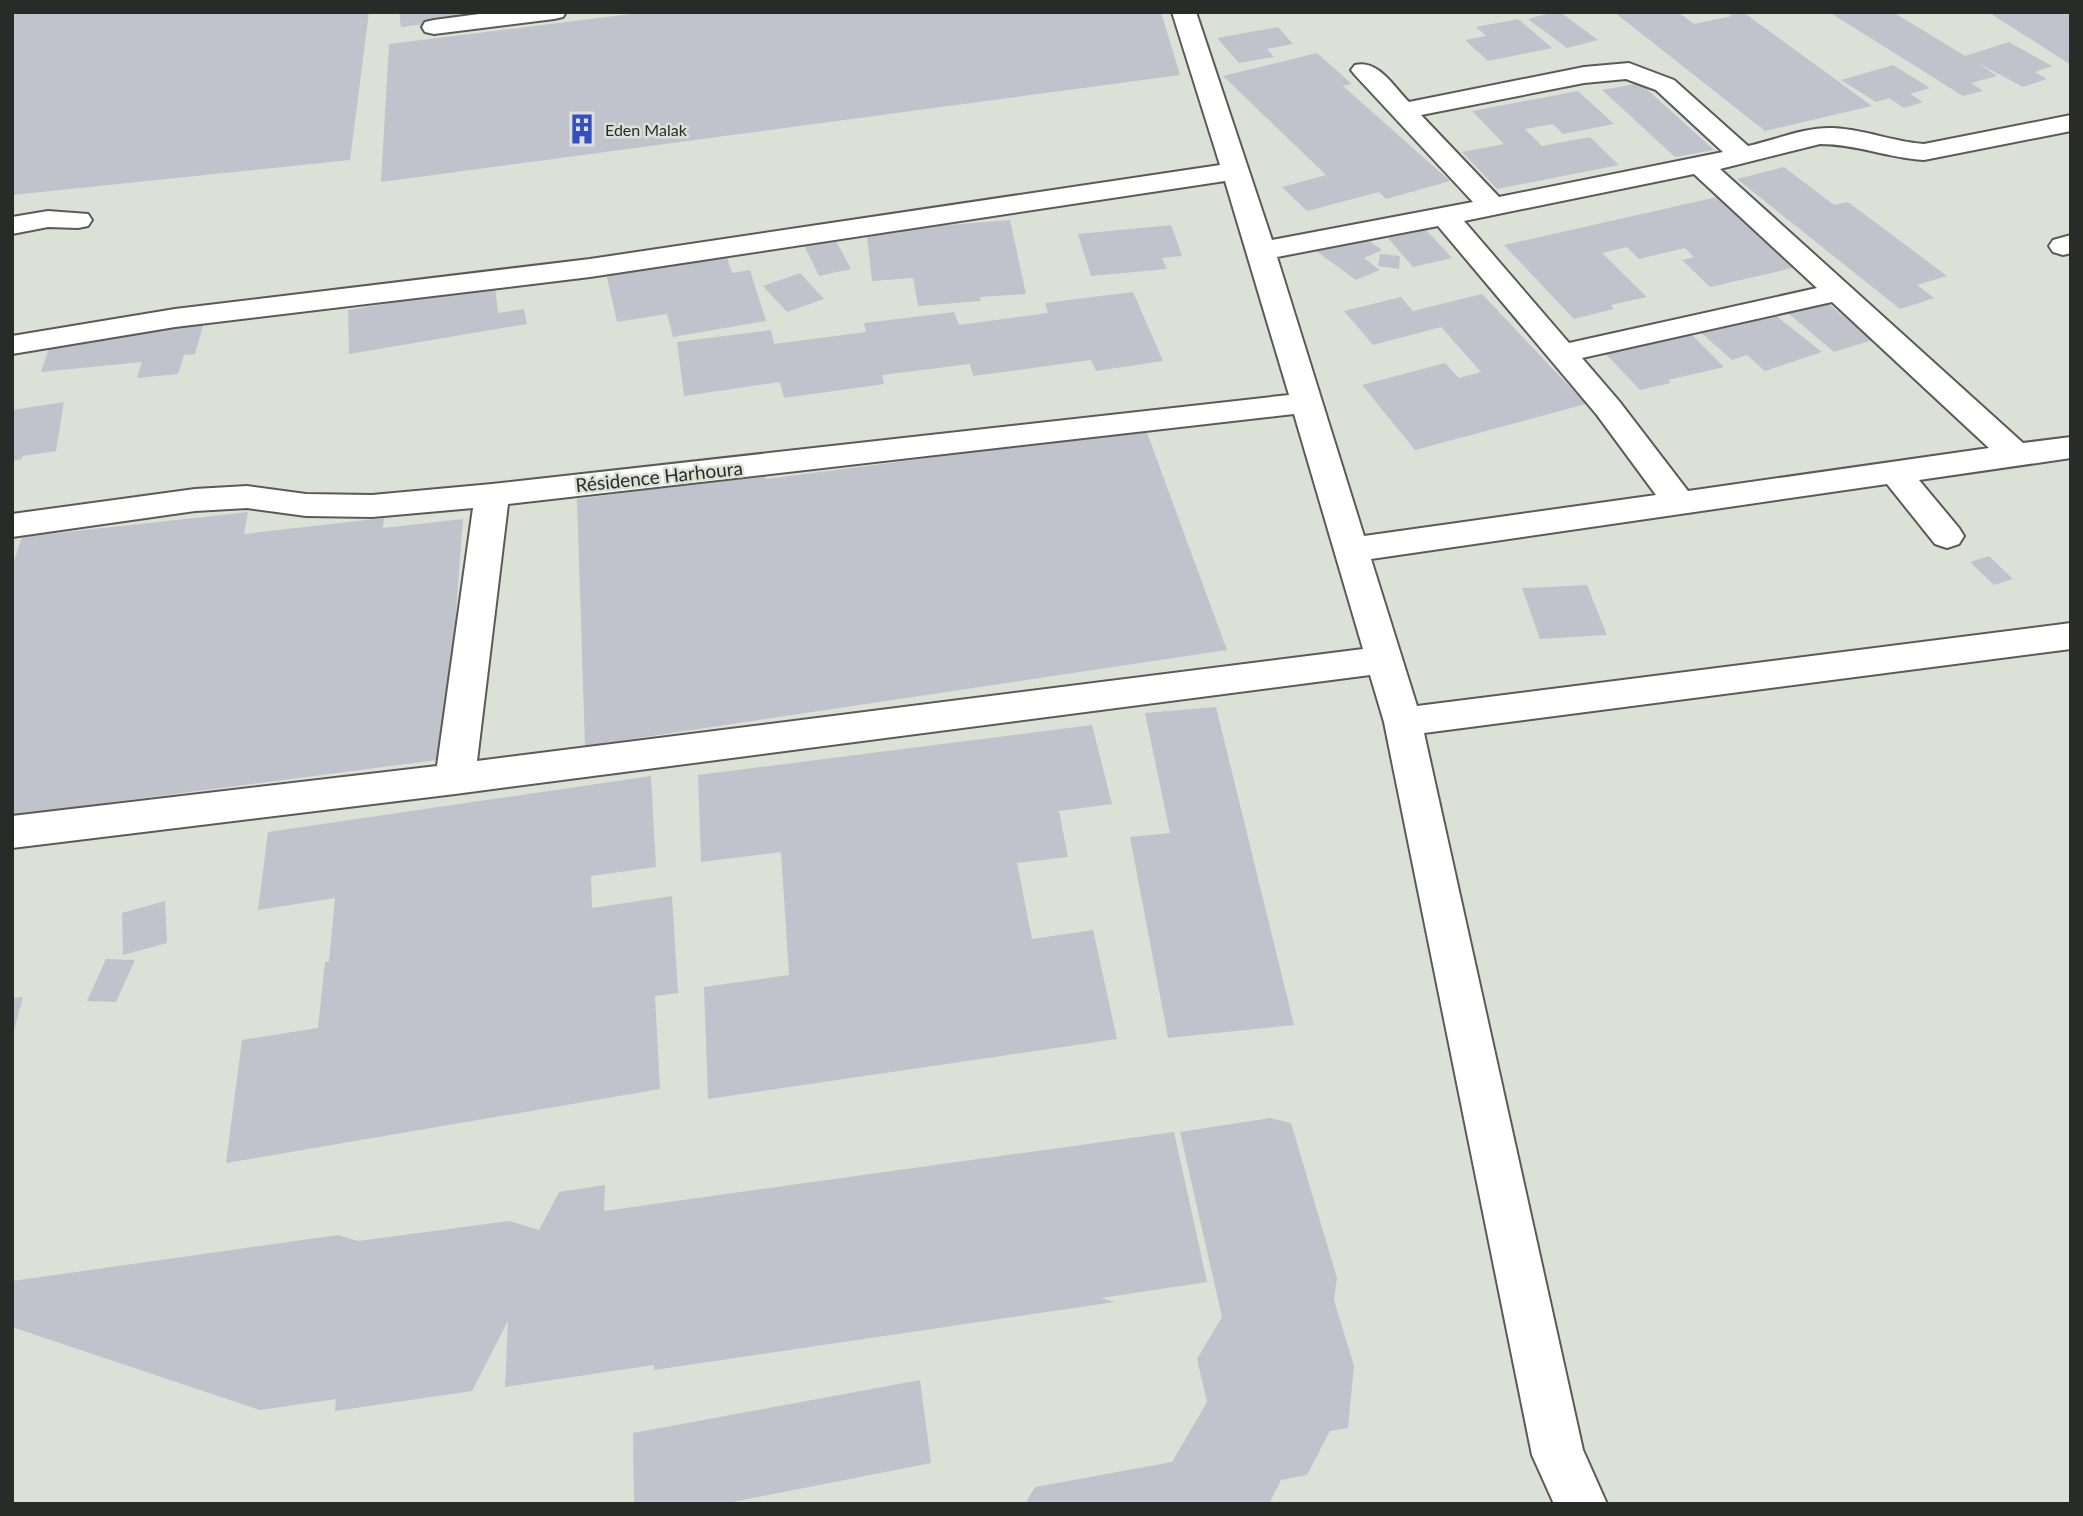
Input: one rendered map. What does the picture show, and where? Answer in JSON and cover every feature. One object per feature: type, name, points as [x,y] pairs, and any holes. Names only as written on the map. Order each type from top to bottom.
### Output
[{"type":"street","points":[[433,27],[554,12]]},
{"type":"street","points":[[1184,12],[1261,251],[1403,722],[1556,1479],[1581,1504]]},
{"type":"street","points":[[1364,71],[1493,207]]},
{"type":"street","points":[[1403,111],[1584,75],[1629,71],[1665,85],[1743,156]]},
{"type":"street","points":[[1261,251],[1700,165],[1820,136],[1855,139],[1906,151],[1941,150],[2071,123]]},
{"type":"street","points":[[1700,165],[2016,455]]},
{"type":"street","points":[[12,345],[175,318],[604,266],[1236,171]]},
{"type":"street","points":[[1445,217],[1608,408],[1681,503]]},
{"type":"street","points":[[12,226],[48,219],[78,220]]},
{"type":"street","points":[[1560,354],[1839,292]]},
{"type":"street","name":"Résidence Harhoura","points":[[12,526],[247,496],[306,505],[372,506],[492,495],[1307,403]]},
{"type":"street","points":[[1352,550],[2071,447]]},
{"type":"street","points":[[1895,472],[1947,536]]},
{"type":"street","points":[[455,779],[492,495]]},
{"type":"street","points":[[1403,722],[2071,636]]},
{"type":"street","points":[[12,832],[455,779],[1384,660]]},
{"type":"building","points":[[12,12],[369,12],[350,160],[12,195]]},
{"type":"building","points":[[399,12],[503,12],[504,14],[401,27]]},
{"type":"building","name":"Eden Malak","points":[[647,12],[1161,12],[1180,75],[381,182],[389,44]]},
{"type":"building","points":[[1560,12],[1598,40],[1567,48],[1528,19]]},
{"type":"building","points":[[1614,12],[1678,12],[1694,24],[1732,16],[1727,12],[1743,12],[1872,106],[1765,131]]},
{"type":"building","points":[[1829,12],[1893,12],[1965,56],[2009,42],[2052,66],[2035,72],[2047,79],[2023,87],[1978,63],[1997,76],[1971,83],[1983,91],[1963,96]]},
{"type":"building","points":[[1988,12],[2066,12],[2071,15],[2071,65]]},
{"type":"building","points":[[1518,19],[1552,48],[1488,61],[1465,40],[1486,36],[1476,27]]},
{"type":"building","points":[[1278,27],[1293,44],[1267,49],[1274,57],[1239,63],[1217,38]]},
{"type":"building","points":[[1317,53],[1352,84],[1343,86],[1450,181],[1386,199],[1379,192],[1307,211],[1282,187],[1326,175],[1223,76]]},
{"type":"building","points":[[1893,65],[1930,88],[1910,94],[1923,102],[1904,108],[1889,98],[1876,102],[1841,80]]},
{"type":"building","points":[[1640,83],[1714,150],[1675,157],[1602,90]]},
{"type":"building","points":[[1578,91],[1614,124],[1563,134],[1553,124],[1525,129],[1542,146],[1590,137],[1619,165],[1497,189],[1462,152],[1504,144],[1472,111]]},
{"type":"building","points":[[1784,167],[1834,205],[1848,202],[1947,276],[1917,285],[1934,298],[1900,309],[1737,179]]},
{"type":"building","points":[[1717,197],[1797,267],[1710,287],[1682,260],[1694,257],[1685,248],[1639,259],[1627,247],[1602,253],[1647,297],[1611,305],[1614,309],[1574,319],[1504,245]]},
{"type":"building","points":[[1010,220],[1026,294],[918,306],[913,278],[872,281],[867,236],[899,233],[899,229]]},
{"type":"building","points":[[1171,225],[1182,256],[1162,258],[1167,269],[1091,276],[1078,234]]},
{"type":"building","points":[[1426,230],[1452,258],[1413,267],[1388,238]]},
{"type":"building","points":[[1358,233],[1382,250],[1364,258],[1380,270],[1356,280],[1316,251]]},
{"type":"building","points":[[834,237],[851,269],[819,276],[803,243]]},
{"type":"building","points":[[726,253],[732,273],[750,270],[766,321],[673,337],[667,314],[617,322],[606,273]]},
{"type":"building","points":[[1380,254],[1400,256],[1399,269],[1378,266]]},
{"type":"building","points":[[800,273],[824,299],[787,312],[763,286]]},
{"type":"building","points":[[495,286],[498,313],[524,309],[527,324],[349,354],[348,310]]},
{"type":"building","points":[[1133,292],[1163,361],[1096,371],[1091,360],[973,376],[970,364],[882,375],[884,384],[784,398],[780,382],[684,396],[677,342],[771,330],[774,344],[866,332],[864,323],[954,312],[959,325],[1048,313],[1045,303]]},
{"type":"building","points":[[1482,294],[1586,404],[1415,450],[1362,385],[1445,363],[1459,378],[1481,372],[1441,327],[1373,345],[1344,311],[1401,297],[1413,311]]},
{"type":"building","points":[[1826,302],[1873,340],[1834,352],[1788,313]]},
{"type":"building","points":[[1769,310],[1822,352],[1765,371],[1747,355],[1732,360],[1700,332]]},
{"type":"building","points":[[204,322],[195,354],[184,355],[178,374],[137,378],[142,362],[41,372],[53,336]]},
{"type":"building","points":[[1690,333],[1724,367],[1668,380],[1671,383],[1640,390],[1602,350]]},
{"type":"building","points":[[64,402],[56,451],[23,456],[22,459],[12,461],[12,410]]},
{"type":"building","points":[[1146,430],[1227,650],[585,746],[577,499],[765,475],[766,479]]},
{"type":"building","points":[[248,512],[244,534],[384,518],[383,528],[463,519],[445,759],[12,815],[12,567],[22,537]]},
{"type":"building","points":[[1989,556],[2013,579],[1994,585],[1970,562]]},
{"type":"building","points":[[1587,585],[1607,635],[1540,639],[1522,588]]},
{"type":"building","points":[[1216,707],[1294,1025],[1168,1038],[1130,837],[1170,833],[1145,713]]},
{"type":"building","points":[[1092,725],[1112,804],[1059,811],[1068,857],[1017,863],[1032,939],[1093,930],[1117,1039],[708,1099],[704,987],[789,975],[781,852],[701,862],[698,775]]},
{"type":"building","points":[[651,776],[656,867],[591,876],[592,908],[672,896],[678,993],[655,996],[660,1089],[226,1163],[242,1040],[318,1028],[325,962],[329,962],[335,898],[258,910],[268,832]]},
{"type":"building","points":[[165,901],[167,943],[123,955],[122,913]]},
{"type":"building","points":[[106,959],[135,960],[116,1002],[87,1001]]},
{"type":"building","points":[[23,997],[13,1034],[12,1034],[12,998]]},
{"type":"building","points":[[1270,1118],[1291,1123],[1337,1278],[1334,1300],[1354,1366],[1348,1428],[1330,1431],[1307,1475],[1281,1480],[1269,1504],[1025,1504],[1035,1487],[1172,1462],[1207,1402],[1197,1359],[1222,1317],[1180,1132]]},
{"type":"building","points":[[1174,1132],[1207,1282],[1101,1298],[1115,1302],[654,1370],[654,1365],[505,1387],[508,1321],[472,1391],[335,1411],[336,1399],[260,1410],[12,1327],[12,1281],[338,1235],[358,1241],[509,1221],[539,1230],[559,1192],[605,1185],[604,1211]]},
{"type":"building","points":[[920,1380],[931,1463],[722,1504],[634,1504],[633,1433]]},
{"type":"place","name":"Eden Malak","points":[[582,129]]}]
